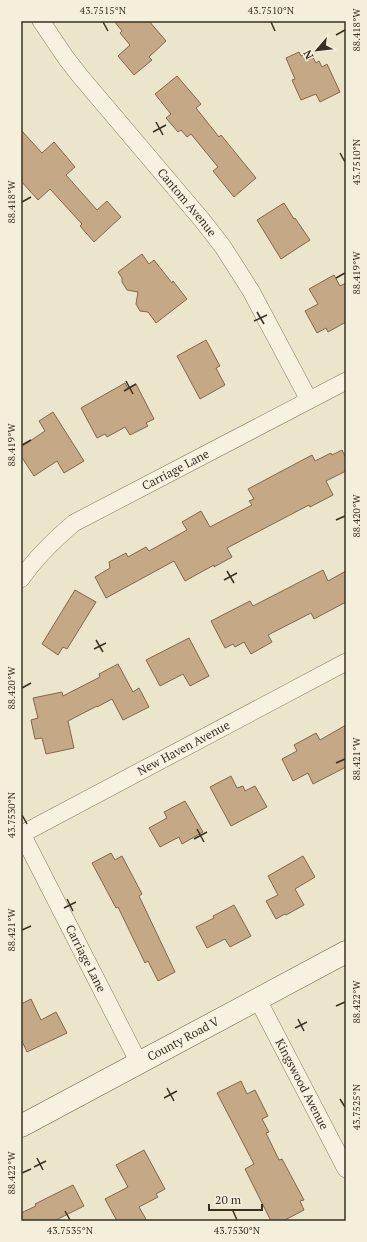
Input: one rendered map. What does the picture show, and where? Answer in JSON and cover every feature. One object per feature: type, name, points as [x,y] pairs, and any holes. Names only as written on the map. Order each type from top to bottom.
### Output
[{"type":"main road","name":"County Road V","points":[[21,1126],[346,952]]},
{"type":"street","name":"Cantom Avenue","points":[[42,21],[66,58],[80,76],[202,220],[223,247],[251,291],[309,400]]},
{"type":"street","name":"Carriage Lane","points":[[21,579],[41,552],[74,523],[346,381]]},
{"type":"street","name":"New Haven Avenue","points":[[22,833],[346,662]]},
{"type":"street","name":"Carriage Lane","points":[[22,833],[139,1063]]},
{"type":"street","name":"Kingswood Avenue","points":[[258,1000],[346,1169]]},
{"type":"building","points":[[114,21],[149,21],[166,41],[149,57],[152,60],[134,75],[118,56],[130,45],[120,33],[122,31]]},
{"type":"building","points":[[299,52],[301,56],[310,52],[316,63],[319,61],[322,67],[327,64],[340,92],[320,102],[316,94],[301,100],[292,80],[295,79],[286,58]]},
{"type":"building","points":[[177,76],[201,104],[196,108],[219,137],[221,135],[256,178],[234,197],[213,171],[218,167],[191,134],[187,137],[181,130],[178,132],[166,118],[171,114],[155,94]]},
{"type":"building","points":[[21,130],[42,153],[54,142],[75,167],[66,175],[97,210],[107,201],[121,217],[94,242],[80,226],[82,224],[50,189],[38,200],[21,181]]},
{"type":"building","points":[[284,203],[310,240],[281,259],[257,220]]},
{"type":"building","points":[[142,254],[149,264],[154,260],[187,299],[156,323],[148,312],[140,311],[136,304],[138,292],[127,290],[118,272]]},
{"type":"building","points":[[334,275],[340,286],[346,283],[346,322],[328,332],[326,328],[317,333],[305,311],[318,304],[309,289]]},
{"type":"building","points":[[206,340],[220,366],[216,368],[225,385],[200,399],[177,356]]},
{"type":"building","points":[[125,383],[128,388],[136,384],[154,419],[146,423],[148,426],[130,435],[125,427],[107,437],[105,434],[97,438],[81,408]]},
{"type":"building","points":[[53,412],[84,461],[64,473],[57,461],[34,476],[21,456],[21,447],[45,431],[39,421]]},
{"type":"building","points":[[342,450],[346,458],[346,471],[326,481],[333,495],[310,507],[309,505],[227,548],[232,557],[185,581],[174,561],[106,598],[95,577],[110,568],[109,562],[126,553],[128,557],[146,547],[149,551],[187,530],[182,522],[201,511],[210,527],[252,505],[249,501],[254,499],[248,489],[312,455],[315,461],[331,453],[332,455]]},
{"type":"building","points":[[323,570],[328,581],[346,571],[346,602],[314,619],[311,613],[268,635],[272,642],[251,654],[244,642],[235,647],[233,644],[225,648],[211,621],[250,601],[253,606]]},
{"type":"building","points":[[75,590],[96,602],[67,649],[63,647],[58,655],[42,644]]},
{"type":"building","points":[[189,638],[209,676],[190,686],[183,674],[160,686],[146,660]]},
{"type":"building","points":[[118,664],[133,692],[139,688],[149,707],[123,720],[112,699],[68,721],[74,748],[46,754],[42,738],[35,739],[31,720],[38,718],[33,698],[62,692],[63,696],[100,677],[99,674]]},
{"type":"building","points":[[346,725],[346,767],[313,784],[308,773],[293,781],[282,759],[297,751],[294,745],[316,733],[320,740]]},
{"type":"building","points":[[231,776],[237,788],[243,786],[245,791],[255,786],[267,807],[231,826],[210,787]]},
{"type":"building","points":[[185,801],[203,832],[182,844],[179,837],[160,847],[149,828],[167,818],[164,812]]},
{"type":"building","points":[[111,853],[115,860],[122,856],[142,894],[139,896],[175,972],[158,981],[148,961],[145,963],[118,907],[116,908],[92,863]]},
{"type":"building","points":[[303,856],[315,877],[295,889],[304,905],[276,919],[266,901],[278,895],[268,876]]},
{"type":"building","points":[[234,905],[251,936],[230,947],[225,939],[207,948],[196,927],[214,918],[213,916]]},
{"type":"building","points":[[31,999],[41,1020],[56,1012],[67,1033],[27,1052],[21,1039],[21,1004]]},
{"type":"building","points":[[241,1081],[247,1094],[255,1090],[268,1116],[262,1119],[269,1132],[266,1133],[279,1160],[282,1159],[304,1200],[300,1201],[304,1210],[283,1221],[271,1221],[245,1169],[254,1164],[217,1093]]},
{"type":"building","points":[[144,1150],[165,1189],[156,1194],[158,1197],[139,1207],[147,1221],[117,1221],[105,1199],[128,1187],[116,1165]]},
{"type":"building","points":[[73,1185],[84,1206],[54,1221],[21,1221],[21,1213],[36,1206],[35,1204]]}]
